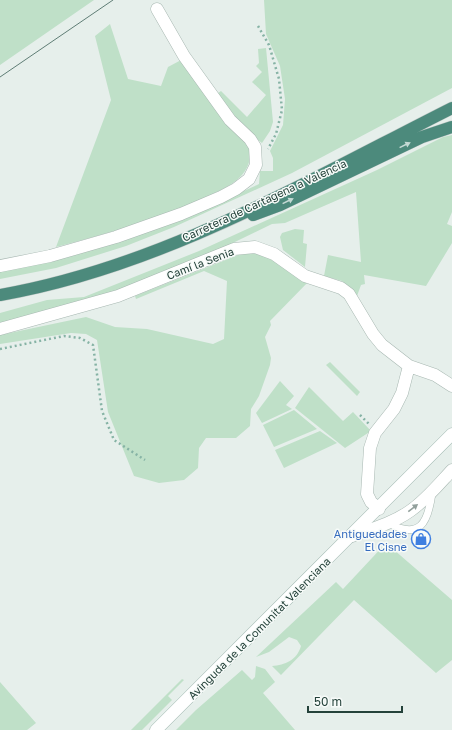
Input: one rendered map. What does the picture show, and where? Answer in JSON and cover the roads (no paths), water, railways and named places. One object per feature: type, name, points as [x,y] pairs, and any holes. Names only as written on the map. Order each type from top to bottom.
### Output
[{"type":"highway","name":"Carretera de Cartagena a Valencia","points":[[0,295],[106,268],[211,227],[452,108]]},
{"type":"highway","points":[[211,227],[242,220],[280,205],[422,137],[452,126]]},
{"type":"street","points":[[0,266],[50,256],[116,237],[221,197],[236,189],[249,179],[256,165],[255,147],[250,139],[230,120],[188,62],[157,9]]},
{"type":"street","name":"Camí la Senia","points":[[0,329],[118,296],[234,249],[255,247],[274,254],[305,276],[341,288],[349,294],[372,334],[382,345],[409,366],[435,376],[452,386]]},
{"type":"street","points":[[379,509],[371,502],[367,494],[370,448],[375,433],[394,409],[402,393],[409,366]]},
{"type":"street","name":"Avinguda de la Comunitat Valenciana","points":[[156,730],[379,509],[452,434]]},
{"type":"street","points":[[352,536],[388,523],[409,512],[452,470]]},
{"type":"lane","points":[[388,523],[401,530],[416,529],[426,520],[430,510],[433,490]]},
{"type":"tram line","points":[[0,77],[113,0]]},
{"type":"place","name":"Antiguedades El Cisne","points":[[421,539]]}]
